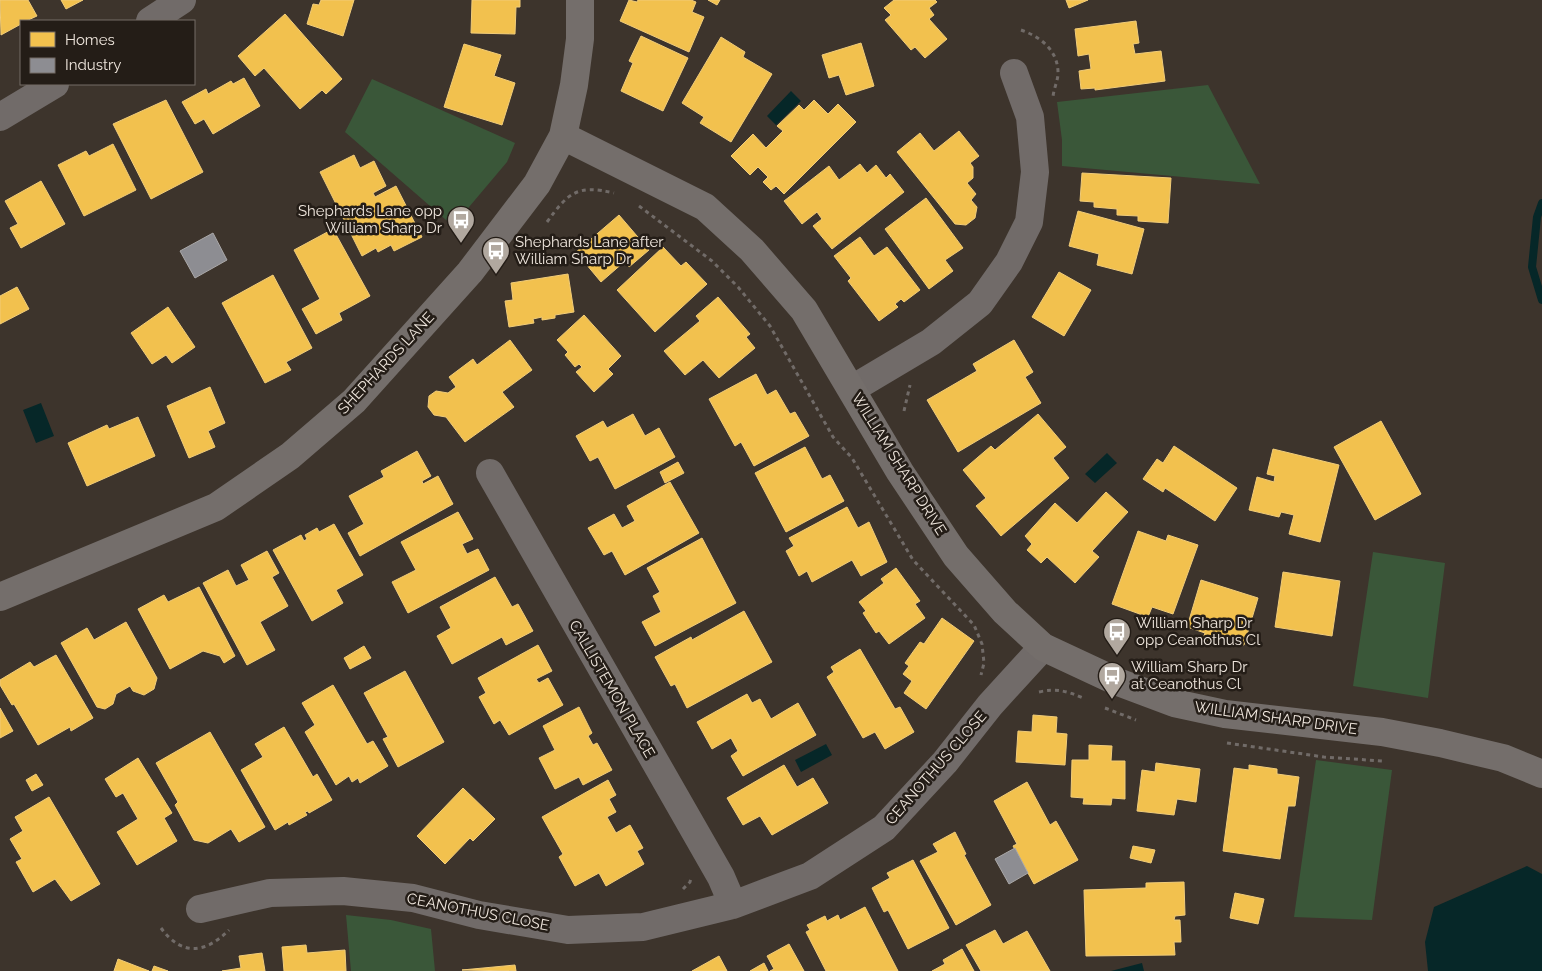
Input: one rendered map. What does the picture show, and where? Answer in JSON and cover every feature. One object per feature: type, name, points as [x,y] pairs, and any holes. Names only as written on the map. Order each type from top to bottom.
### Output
[{"type":"street","points":[[152,20],[182,0]]},
{"type":"street","name":"SHEPHARDS LANE","points":[[0,598],[216,507],[290,456],[354,401],[470,272],[537,184],[563,136],[574,85],[580,38],[580,0]]},
{"type":"street","points":[[852,389],[938,337],[980,303],[1009,262],[1028,222],[1035,172],[1030,117],[1014,73]]},
{"type":"street","points":[[0,117],[53,85]]},
{"type":"street","name":"WILLIAM SHARP DRIVE","points":[[563,136],[705,206],[752,250],[804,310],[900,472],[956,556],[1005,612],[1043,647],[1118,682],[1174,703],[1225,714],[1374,731],[1440,743],[1503,758],[1542,774]]},
{"type":"street","name":"CALLISTEMON PLACE","points":[[490,473],[721,877],[733,905]]},
{"type":"street","name":"CEANOTHUS CLOSE","points":[[200,909],[270,894],[343,891],[413,898],[479,914],[568,930],[643,927],[733,905],[810,876],[884,828],[945,762],[990,706],[1043,647]]},
{"type":"path","points":[[547,222],[562,202],[575,192],[593,188],[616,194]]},
{"type":"path","points":[[637,205],[712,261],[738,287],[770,326],[833,436],[852,458],[913,560],[974,625],[982,644],[984,664],[980,679]]},
{"type":"path","points":[[1033,694],[1051,689],[1065,691],[1087,699]]},
{"type":"path","points":[[1101,706],[1140,721]]},
{"type":"path","points":[[1223,743],[1324,757]]},
{"type":"path","points":[[162,928],[177,945],[203,949],[214,944],[230,929]]},
{"type":"green space","points":[[372,79],[515,143],[507,162],[453,226],[345,132]]},
{"type":"green space","points":[[1208,85],[1260,184],[1062,166],[1062,140],[1057,102]]},
{"type":"green space","points":[[1373,552],[1445,563],[1428,698],[1353,686]]},
{"type":"green space","points":[[1316,760],[1392,770],[1372,920],[1294,917]]},
{"type":"green space","points":[[346,915],[391,920],[431,929],[435,971],[351,971]]},
{"type":"water","points":[[791,91],[801,101],[776,125],[767,116]]},
{"type":"water","points":[[41,403],[54,436],[36,443],[23,410]]},
{"type":"water","points":[[1107,453],[1117,463],[1095,483],[1085,474]]},
{"type":"water","points":[[826,744],[832,755],[801,772],[795,760]]},
{"type":"water","points":[[1527,866],[1542,874],[1542,971],[1428,971],[1425,942],[1434,907]]},
{"type":"water","points":[[1142,963],[1144,971],[1111,971]]},
{"type":"building: Homes","points":[[0,0],[28,0],[37,16],[28,20],[20,20],[20,25],[1,35]]},
{"type":"building: Homes","points":[[61,0],[83,0],[66,9]]},
{"type":"building: Homes","points":[[321,0],[354,0],[343,36],[307,24],[313,4],[319,5]]},
{"type":"building: Homes","points":[[472,0],[520,0],[520,7],[516,7],[515,34],[471,33]]},
{"type":"building: Homes","points":[[629,0],[637,2],[638,0],[691,0],[696,2],[692,12],[704,17],[689,52],[620,21]]},
{"type":"building: Homes","points":[[708,0],[720,0],[717,5]]},
{"type":"building: Homes","points":[[894,0],[935,0],[937,2],[929,8],[934,15],[929,19],[947,39],[925,58],[915,47],[911,50],[885,20],[891,15],[884,8]]},
{"type":"building: Homes","points":[[1066,0],[1088,0],[1069,8]]},
{"type":"building: Homes","points":[[285,14],[342,79],[326,94],[322,90],[300,109],[264,68],[255,76],[238,56]]},
{"type":"building: Homes","points":[[1136,21],[1139,43],[1133,44],[1135,54],[1161,51],[1165,81],[1095,90],[1095,88],[1081,89],[1079,71],[1091,69],[1089,54],[1078,56],[1075,29]]},
{"type":"building: Homes","points":[[641,36],[688,58],[663,111],[621,91],[633,63],[629,61]]},
{"type":"building: Homes","points":[[721,37],[745,52],[743,57],[772,74],[731,142],[700,123],[704,117],[682,103]]},
{"type":"building: Homes","points":[[861,43],[874,86],[846,95],[839,75],[829,78],[822,55]]},
{"type":"building: Homes","points":[[464,44],[501,55],[494,76],[515,83],[502,125],[444,107]]},
{"type":"building: Homes","points":[[244,78],[260,106],[213,134],[204,119],[195,124],[182,102],[206,89],[208,94],[231,81],[233,84]]},
{"type":"building: Homes","points":[[166,100],[203,172],[151,199],[113,124]]},
{"type":"building: Homes","points":[[814,100],[828,114],[838,104],[856,122],[784,194],[776,186],[771,190],[763,182],[768,177],[758,167],[750,175],[731,156],[753,134],[766,148],[783,131],[777,126],[799,105],[804,110]]},
{"type":"building: Homes","points":[[959,131],[979,156],[970,163],[973,167],[973,178],[967,183],[976,194],[971,200],[977,207],[975,218],[966,225],[955,224],[897,152],[920,133],[934,151]]},
{"type":"building: Homes","points":[[113,144],[136,190],[84,216],[58,165],[86,151],[89,156]]},
{"type":"building: Homes","points":[[354,155],[360,168],[374,161],[386,186],[373,193],[375,197],[396,186],[422,237],[394,251],[391,245],[378,252],[376,248],[362,256],[320,172]]},
{"type":"building: Homes","points":[[860,164],[867,173],[876,165],[886,178],[890,174],[904,192],[832,249],[813,226],[822,219],[817,212],[802,224],[784,201],[829,166],[839,180]]},
{"type":"building: Homes","points":[[1082,173],[1171,178],[1168,223],[1138,221],[1138,216],[1117,215],[1117,209],[1094,207],[1094,202],[1080,201]]},
{"type":"building: Homes","points":[[41,181],[65,224],[21,248],[10,228],[18,224],[5,201]]},
{"type":"building: Homes","points":[[926,198],[963,248],[945,260],[953,271],[929,289],[885,229]]},
{"type":"building: Homes","points":[[1078,211],[1144,229],[1132,274],[1097,265],[1099,254],[1069,246]]},
{"type":"building: Homes","points":[[619,215],[649,250],[629,267],[624,262],[601,282],[576,252]]},
{"type":"building: Homes","points":[[333,229],[370,296],[339,313],[342,320],[316,334],[302,309],[320,299],[294,250]]},
{"type":"building: Homes","points":[[860,237],[874,256],[887,247],[920,290],[904,302],[901,299],[895,304],[898,307],[879,321],[848,281],[851,278],[834,256]]},
{"type":"building: Homes","points":[[663,247],[681,266],[686,262],[707,284],[655,332],[617,290]]},
{"type":"building: Homes","points":[[1059,272],[1091,290],[1064,336],[1032,317]]},
{"type":"building: Homes","points":[[568,274],[574,312],[555,315],[555,318],[542,320],[542,317],[533,319],[534,323],[509,327],[505,301],[513,300],[511,283]]},
{"type":"building: Homes","points":[[273,275],[312,348],[286,362],[291,370],[265,383],[222,303]]},
{"type":"building: Homes","points":[[17,287],[29,309],[0,324],[0,296]]},
{"type":"building: Homes","points":[[718,297],[750,334],[746,337],[755,348],[719,378],[703,360],[685,375],[664,351],[700,321],[696,316]]},
{"type":"building: Homes","points":[[168,307],[195,347],[172,363],[166,355],[152,364],[131,333]]},
{"type":"building: Homes","points":[[584,315],[621,356],[608,369],[613,374],[594,392],[576,372],[582,367],[579,364],[575,367],[565,355],[568,352],[557,340]]},
{"type":"building: Homes","points":[[510,340],[532,370],[502,392],[514,407],[465,442],[446,417],[434,415],[428,407],[429,396],[436,391],[448,393],[456,387],[449,377],[473,359],[477,365]]},
{"type":"building: Homes","points":[[1014,340],[1033,372],[1025,377],[1041,403],[958,452],[927,400],[977,371],[973,364]]},
{"type":"building: Homes","points":[[756,374],[767,395],[776,390],[790,414],[795,412],[809,436],[754,466],[741,442],[735,446],[709,399]]},
{"type":"building: Homes","points":[[210,387],[225,423],[208,431],[215,447],[189,458],[167,406]]},
{"type":"building: Homes","points":[[633,414],[645,436],[659,428],[675,457],[615,489],[598,457],[590,461],[576,436],[603,421],[607,428]]},
{"type":"building: Homes","points":[[1038,414],[1066,447],[1053,458],[1069,478],[1001,536],[976,506],[986,498],[963,470],[991,446],[995,450]]},
{"type":"building: Homes","points":[[138,417],[155,456],[87,486],[68,443],[107,425],[109,429]]},
{"type":"building: Homes","points":[[1381,421],[1421,494],[1375,520],[1334,447]]},
{"type":"building: Homes","points":[[1174,446],[1237,488],[1215,521],[1165,488],[1163,492],[1143,479],[1157,459],[1163,463]]},
{"type":"building: Homes","points":[[805,447],[822,479],[830,475],[844,501],[786,532],[755,473]]},
{"type":"building: Homes","points":[[1273,449],[1339,465],[1320,542],[1289,534],[1294,515],[1281,512],[1279,517],[1249,510],[1257,477],[1274,482],[1275,476],[1267,474]]},
{"type":"building: Homes","points":[[417,451],[431,476],[422,481],[423,484],[438,476],[453,504],[360,556],[348,533],[364,524],[349,496],[384,477],[381,471]]},
{"type":"building: Homes","points":[[678,462],[684,473],[665,483],[660,472]]},
{"type":"building: Homes","points":[[670,482],[699,533],[625,575],[612,551],[604,555],[588,528],[614,514],[622,528],[635,521],[627,506]]},
{"type":"building: Homes","points":[[1106,492],[1128,512],[1092,551],[1099,557],[1075,583],[1047,557],[1041,563],[1027,550],[1032,544],[1025,536],[1055,503],[1077,523]]},
{"type":"building: Homes","points":[[847,507],[858,528],[869,522],[887,562],[861,576],[852,560],[812,582],[807,571],[799,576],[786,551],[794,546],[789,538]]},
{"type":"building: Homes","points":[[458,512],[473,539],[462,544],[467,554],[478,549],[489,570],[408,613],[392,582],[416,570],[401,542]]},
{"type":"building: Homes","points":[[334,524],[363,575],[336,590],[343,603],[312,621],[273,550],[301,535],[304,541],[307,539],[305,535],[317,528],[319,532]]},
{"type":"building: Homes","points":[[1138,531],[1166,541],[1168,535],[1198,545],[1173,614],[1152,607],[1148,617],[1112,604]]},
{"type":"building: Homes","points":[[702,538],[736,603],[655,646],[642,622],[661,612],[653,596],[660,592],[647,568]]},
{"type":"building: Homes","points":[[267,551],[279,573],[272,577],[288,606],[260,622],[275,650],[247,665],[203,583],[228,570],[236,586],[249,580],[241,565]]},
{"type":"building: Homes","points":[[896,568],[920,601],[915,604],[925,618],[889,644],[879,631],[876,633],[863,613],[866,611],[859,602],[884,583],[881,579]]},
{"type":"building: Homes","points":[[1283,572],[1340,581],[1332,636],[1275,627]]},
{"type":"building: Homes","points":[[495,577],[512,607],[518,604],[533,631],[506,645],[502,637],[452,664],[437,636],[451,628],[440,607]]},
{"type":"building: Homes","points":[[1201,580],[1258,598],[1244,645],[1225,639],[1223,646],[1203,639],[1205,633],[1187,627]]},
{"type":"building: Homes","points":[[199,587],[235,656],[224,663],[220,656],[203,651],[170,669],[138,609],[164,595],[168,602]]},
{"type":"building: Homes","points":[[744,611],[772,662],[687,708],[675,684],[671,686],[655,657],[691,637],[692,640]]},
{"type":"building: Homes","points":[[942,618],[974,641],[926,709],[904,693],[912,681],[903,674],[909,666],[905,663],[920,642],[924,644]]},
{"type":"building: Homes","points":[[126,622],[157,678],[154,689],[144,695],[133,691],[130,686],[116,694],[113,704],[105,709],[97,707],[61,643],[87,628],[94,640]]},
{"type":"building: Homes","points":[[538,645],[552,671],[536,679],[539,683],[548,678],[563,705],[509,735],[500,720],[494,724],[479,697],[486,693],[478,678]]},
{"type":"building: Homes","points":[[364,646],[371,658],[350,669],[344,658]]},
{"type":"building: Homes","points":[[860,649],[895,709],[900,707],[914,732],[885,749],[875,732],[863,738],[827,677],[834,672],[831,667]]},
{"type":"building: Homes","points":[[56,655],[93,718],[71,731],[70,727],[38,745],[14,704],[12,705],[0,685],[0,680],[30,662],[34,667]]},
{"type":"building: Homes","points":[[405,671],[444,742],[398,767],[383,739],[388,737],[364,693]]},
{"type":"building: Homes","points":[[333,685],[367,744],[373,741],[388,766],[360,783],[358,778],[352,782],[349,776],[336,785],[305,732],[315,725],[302,703]]},
{"type":"building: Homes","points":[[747,694],[752,703],[760,699],[771,719],[798,703],[816,735],[743,776],[731,756],[738,751],[731,738],[712,749],[697,722]]},
{"type":"building: Homes","points":[[579,707],[592,733],[588,736],[593,745],[597,743],[612,770],[583,785],[579,777],[555,789],[539,758],[555,750],[543,726]]},
{"type":"building: Homes","points":[[0,708],[13,731],[0,738]]},
{"type":"building: Homes","points":[[1033,715],[1057,717],[1056,733],[1067,734],[1065,765],[1016,762],[1018,731],[1032,732]]},
{"type":"building: Homes","points":[[284,727],[313,777],[317,774],[332,800],[309,813],[308,811],[305,812],[307,815],[289,825],[288,822],[275,830],[241,770],[263,757],[255,744]]},
{"type":"building: Homes","points":[[210,732],[265,827],[239,842],[231,829],[208,843],[194,840],[175,805],[178,802],[156,763]]},
{"type":"building: Homes","points":[[1089,745],[1112,746],[1111,761],[1125,761],[1125,799],[1112,798],[1111,805],[1083,804],[1084,798],[1071,797],[1072,760],[1089,760]]},
{"type":"building: Homes","points":[[138,758],[172,813],[164,818],[177,841],[137,865],[117,832],[138,819],[123,793],[116,797],[105,779]]},
{"type":"building: Homes","points":[[1156,763],[1200,769],[1196,802],[1177,799],[1174,815],[1137,811],[1142,770],[1155,772]]},
{"type":"building: Homes","points":[[784,765],[797,787],[813,778],[828,803],[772,835],[760,816],[743,825],[727,798]]},
{"type":"building: Homes","points":[[1249,765],[1277,769],[1277,774],[1299,777],[1295,806],[1288,806],[1280,859],[1223,851],[1234,768],[1249,770]]},
{"type":"building: Homes","points":[[36,774],[43,785],[32,791],[26,780]]},
{"type":"building: Homes","points":[[608,780],[616,795],[609,799],[616,812],[607,817],[616,833],[630,825],[643,848],[637,851],[644,864],[606,886],[599,873],[575,886],[559,857],[563,854],[542,817]]},
{"type":"building: Homes","points":[[1027,782],[1050,825],[1056,821],[1078,860],[1034,884],[1013,846],[1017,844],[994,801]]},
{"type":"building: Homes","points":[[463,788],[495,819],[473,841],[470,838],[445,864],[417,836]]},
{"type":"building: Homes","points":[[49,797],[100,884],[71,901],[55,879],[33,892],[16,862],[22,859],[10,839],[23,831],[15,817]]},
{"type":"building: Homes","points":[[955,832],[966,854],[964,855],[991,905],[956,925],[920,861],[938,852],[933,844]]},
{"type":"building: Homes","points":[[1133,846],[1155,850],[1151,863],[1130,858]]},
{"type":"building: Homes","points":[[913,860],[949,928],[908,949],[888,910],[884,912],[872,888],[890,878],[887,873]]},
{"type":"building: Homes","points":[[1184,882],[1185,915],[1175,916],[1174,920],[1180,920],[1181,942],[1174,942],[1175,955],[1086,956],[1084,890],[1146,888],[1146,883]]},
{"type":"building: Homes","points":[[1235,893],[1264,899],[1258,924],[1230,918]]},
{"type":"building: Homes","points":[[865,907],[898,971],[826,971],[806,932],[810,930],[807,925],[825,916],[827,921],[838,915],[840,920]]},
{"type":"building: Homes","points":[[995,930],[1003,944],[1027,931],[1050,971],[981,971],[966,945]]},
{"type":"building: Homes","points":[[789,944],[804,971],[770,971],[774,969],[767,956]]},
{"type":"building: Homes","points":[[306,945],[307,953],[345,950],[346,971],[284,971],[282,947]]},
{"type":"building: Homes","points":[[962,949],[974,971],[932,971],[945,964],[943,960]]},
{"type":"building: Homes","points":[[262,953],[265,971],[222,971],[241,968],[239,956]]},
{"type":"building: Homes","points":[[719,956],[727,971],[692,971]]},
{"type":"building: Homes","points":[[118,959],[149,971],[114,971]]},
{"type":"building: Homes","points":[[764,963],[768,971],[750,971]]},
{"type":"building: Homes","points":[[515,965],[516,971],[462,970]]},
{"type":"building: Homes","points":[[154,966],[168,971],[152,971]]},
{"type":"building: Industry","points":[[213,233],[227,260],[195,278],[180,251]]},
{"type":"building: Industry","points":[[1015,848],[1028,873],[1009,884],[995,859]]},
{"type":"waterway","points":[[1542,203],[1537,217],[1532,267],[1542,300]]},
{"type":"place","name":"Shephards Lane opp William Sharp Dr","points":[[461,244]]},
{"type":"place","name":"Shephards Lane after William Sharp Dr","points":[[496,275]]},
{"type":"place","name":"William Sharp Dr opp Ceanothus Cl","points":[[1117,656]]},
{"type":"place","name":"William Sharp Dr at Ceanothus Cl","points":[[1112,700]]}]
